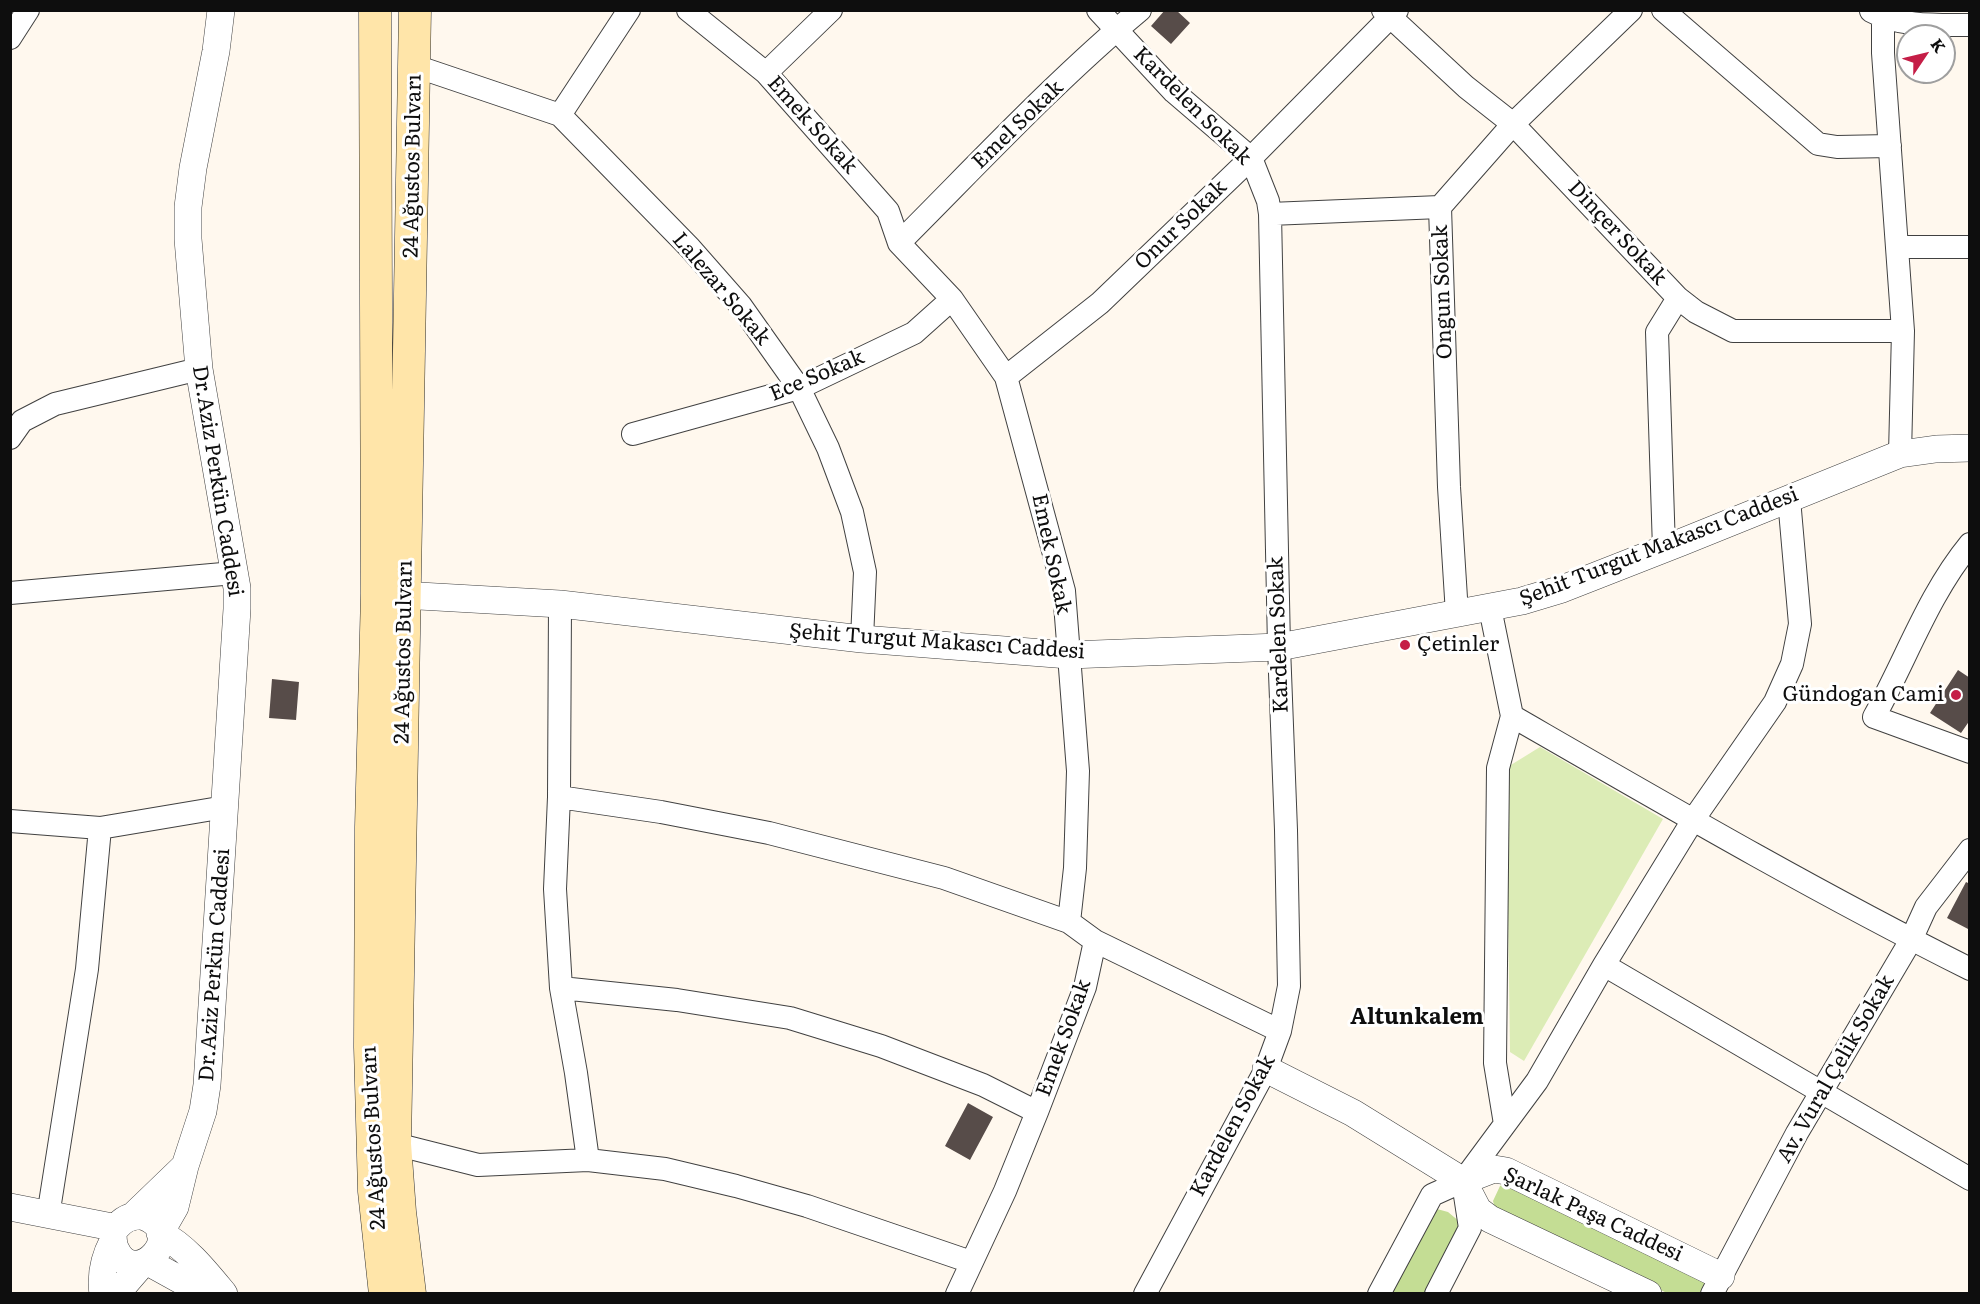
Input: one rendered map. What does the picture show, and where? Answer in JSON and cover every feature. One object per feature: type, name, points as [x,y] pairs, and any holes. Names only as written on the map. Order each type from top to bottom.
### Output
[{"type":"main road","name":"24 Ağustos Bulvarı","points":[[375,10],[398,864],[395,1144],[400,1212],[410,1293]]},
{"type":"main road","name":"24 Ağustos Bulvarı","points":[[385,1293],[374,1180],[370,1047],[371,827],[391,595],[415,66],[415,10]]},
{"type":"street","points":[[10,38],[28,10]]},
{"type":"street","name":"Dr.Aziz Perkün Caddesi","points":[[160,1233],[175,1207],[185,1166],[203,1111],[207,1085],[237,609],[234,573],[199,369],[188,250],[188,207],[193,168],[216,51],[221,10]]},
{"type":"street","points":[[560,115],[629,10]]},
{"type":"street","name":"Emek Sokak","points":[[688,10],[766,74],[888,211],[899,243],[952,299],[1006,377],[1064,591],[1078,771],[1075,868],[1069,922]]},
{"type":"street","points":[[766,74],[831,10]]},
{"type":"street","name":"Kardelen Sokak","points":[[1098,10],[1174,92],[1251,158],[1268,201],[1270,214],[1289,986],[1280,1031],[1266,1069],[1145,1293]]},
{"type":"street","name":"Emel Sokak","points":[[899,243],[1010,132],[1116,30],[1140,10]]},
{"type":"street","name":"Ongun Sokak","points":[[1457,614],[1449,487],[1440,207],[1513,124],[1630,10]]},
{"type":"street","points":[[1663,10],[1818,144],[1837,147],[1890,146]]},
{"type":"street","name":"Dinçer Sokak","points":[[1390,13],[1466,87],[1513,124],[1678,298],[1696,312],[1733,332],[1903,331]]},
{"type":"street","name":"Onur Sokak","points":[[1006,377],[1100,303],[1251,158],[1390,13]]},
{"type":"street","points":[[1900,454],[1903,331],[1879,13],[1930,25],[1970,25]]},
{"type":"street","name":"Lalezar Sokak","points":[[415,66],[560,115],[697,256],[741,306],[799,388],[828,448],[852,512],[865,572],[862,639]]},
{"type":"street","points":[[1270,214],[1440,207]]},
{"type":"street","points":[[1897,247],[1970,247]]},
{"type":"street","points":[[1664,549],[1657,332],[1678,298]]},
{"type":"street","name":"Ece Sokak","points":[[633,434],[799,388],[914,333],[952,299]]},
{"type":"street","points":[[10,438],[22,421],[55,404],[199,369]]},
{"type":"street","name":"Şehit Turgut Makascı Caddesi","points":[[391,595],[560,604],[862,639],[1069,655],[1279,647],[1522,602],[1562,589],[1900,454],[1936,449],[1970,448]]},
{"type":"street","points":[[1379,1293],[1432,1195],[1463,1181],[1537,1081],[1604,965],[1693,820],[1775,702],[1792,664],[1800,624],[1789,499]]},
{"type":"street","points":[[1970,544],[1957,560],[1914,635],[1874,717],[1970,752]]},
{"type":"street","points":[[10,592],[234,573]]},
{"type":"street","points":[[560,604],[559,797],[555,889],[561,988],[588,1161]]},
{"type":"street","points":[[1490,608],[1512,716],[1498,768],[1495,1062],[1505,1124]]},
{"type":"street","points":[[1512,716],[1693,820],[1911,940],[1970,969]]},
{"type":"street","points":[[559,797],[661,812],[769,832],[944,878],[1069,922],[1095,941],[1280,1031]]},
{"type":"street","points":[[10,821],[100,828],[225,807]]},
{"type":"street","points":[[48,1216],[87,969],[100,828]]},
{"type":"street","name":"Av. Vural Çelik Sokak","points":[[1720,1287],[1821,1092],[1911,940],[1926,907],[1970,850]]},
{"type":"street","name":"Emek Sokak","points":[[957,1293],[1005,1191],[1037,1112],[1085,987],[1095,941]]},
{"type":"street","points":[[1604,965],[1970,1179]]},
{"type":"street","points":[[561,988],[677,999],[790,1018],[881,1046],[983,1085],[1037,1112]]},
{"type":"street","points":[[1266,1069],[1353,1113],[1463,1181],[1470,1228],[1436,1293]]},
{"type":"street","points":[[395,1144],[478,1166],[588,1161],[665,1169],[807,1206],[971,1262]]},
{"type":"street","points":[[103,1293],[102,1273],[106,1254],[119,1228],[185,1166]]},
{"type":"street","name":"Şarlak Paşa Caddesi","points":[[1648,1293],[1490,1219],[1478,1210],[1463,1181],[1494,1169],[1506,1172],[1720,1287]]},
{"type":"street","points":[[10,1207],[119,1228],[147,1218],[155,1224],[160,1233],[160,1247],[154,1258],[145,1263],[116,1293]]},
{"type":"street","points":[[119,1228],[118,1254],[123,1259],[128,1262],[145,1263],[186,1283],[199,1293]]},
{"type":"street","points":[[160,1233],[181,1246],[224,1293]]},
{"type":"green space","points":[[1540,747],[1663,819],[1524,1061],[1510,1052],[1506,768]]},
{"type":"green space","points":[[1505,1183],[1705,1281],[1703,1293],[1667,1293],[1496,1212],[1493,1201],[1500,1186]]},
{"type":"green space","points":[[1437,1209],[1448,1212],[1460,1222],[1428,1293],[1387,1294],[1433,1212]]},
{"type":"building","points":[[1165,10],[1176,10],[1190,23],[1171,44],[1151,26]]},
{"type":"building","name":"Gündogan Cami","points":[[1958,670],[1970,678],[1970,720],[1961,733],[1930,713]]},
{"type":"building","points":[[272,679],[299,682],[296,720],[269,718]]},
{"type":"building","points":[[1966,882],[1970,884],[1970,930],[1947,918]]},
{"type":"building","points":[[968,1103],[993,1117],[970,1160],[945,1146]]},
{"type":"place","name":"Çetinler","points":[[1405,645]]},
{"type":"place","name":"Gündogan Cami","points":[[1956,695]]},
{"type":"district","name":"Altunkalem","points":[[1417,1018]]}]
